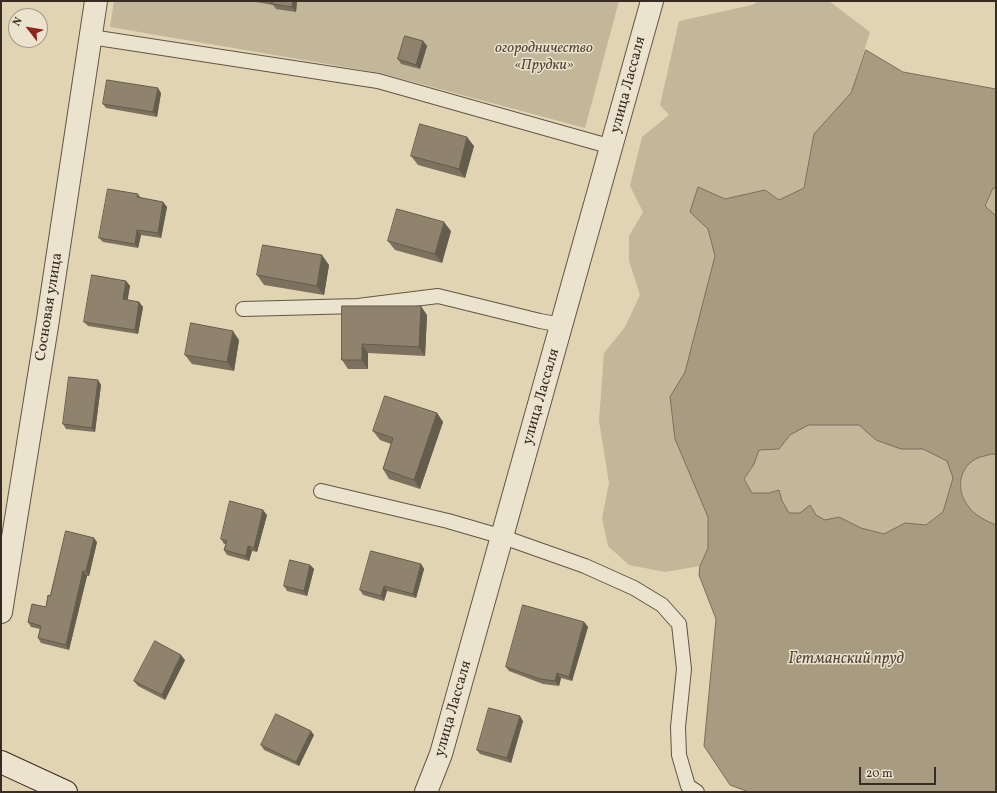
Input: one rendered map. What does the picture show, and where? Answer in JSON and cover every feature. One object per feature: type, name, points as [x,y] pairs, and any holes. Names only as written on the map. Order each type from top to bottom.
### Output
[{"type":"street","name":"Сосновая улица","points":[[1,612],[96,1]]},
{"type":"street","name":"улица Лассаля","points":[[426,792],[441,754],[503,537],[652,1]]},
{"type":"street","points":[[1,762],[66,792]]},
{"type":"lane","points":[[91,36],[378,81],[612,147]]},
{"type":"lane","points":[[243,309],[358,306],[438,296],[540,321],[562,324]]},
{"type":"lane","points":[[321,491],[448,521],[503,537],[585,566],[634,588],[662,605],[679,624],[684,669],[678,727],[679,755],[688,786],[697,792]]},
{"type":"green space","name":"огородничество «Прудки»","points":[[114,1],[619,1],[585,128],[380,73],[110,27]]},
{"type":"green space","points":[[760,1],[829,1],[870,32],[851,93],[814,134],[804,188],[779,200],[765,190],[725,199],[698,188],[715,256],[685,372],[670,397],[675,439],[708,517],[708,548],[700,566],[665,572],[629,565],[608,546],[602,518],[609,483],[599,421],[604,353],[625,327],[640,295],[629,261],[629,236],[643,212],[630,186],[642,137],[669,115],[660,105],[679,21],[752,5]]},
{"type":"green space","points":[[993,188],[996,188],[996,216],[985,206]]},
{"type":"green space","points":[[809,425],[859,425],[876,440],[901,449],[923,449],[947,461],[953,478],[943,512],[926,525],[905,523],[884,534],[861,528],[839,517],[825,520],[816,516],[789,513],[782,501],[779,490],[769,493],[752,493],[744,479],[754,464],[759,450],[779,449],[790,435]]},
{"type":"green space","points":[[996,455],[996,525],[988,522],[970,509],[964,500],[961,486],[963,472],[971,461],[979,456]]},
{"type":"water","name":"Гетманский пруд","points":[[866,50],[903,72],[996,89],[996,188],[993,188],[985,206],[996,216],[996,455],[992,454],[984,456],[969,463],[962,476],[961,491],[968,506],[974,512],[988,522],[996,525],[996,792],[749,792],[730,785],[704,746],[716,619],[699,575],[700,566],[708,548],[708,517],[675,439],[670,397],[685,372],[715,256],[708,229],[690,212],[698,187],[725,199],[765,190],[779,200],[804,188],[814,134],[851,93]],"holes":[[[809,425],[859,425],[876,440],[901,449],[923,449],[947,461],[953,478],[943,512],[926,525],[905,523],[884,534],[861,528],[839,517],[825,520],[816,515],[810,505],[800,513],[789,513],[782,501],[779,490],[769,493],[752,493],[744,479],[754,464],[759,450],[779,449],[790,435]]]},
{"type":"building","points":[[273,1],[293,1],[292,7],[272,4]]},
{"type":"building","points":[[405,36],[423,41],[416,65],[398,59]]},
{"type":"building","points":[[107,80],[158,88],[153,112],[103,104]]},
{"type":"building","points":[[420,124],[467,137],[459,169],[411,156]]},
{"type":"building","points":[[108,189],[138,194],[137,197],[163,202],[158,233],[137,230],[135,244],[99,238]]},
{"type":"building","points":[[397,209],[444,222],[435,254],[388,241]]},
{"type":"building","points":[[263,245],[322,255],[317,286],[257,275]]},
{"type":"building","points":[[92,275],[126,281],[123,299],[139,302],[135,330],[84,322]]},
{"type":"building","points":[[342,306],[421,306],[419,347],[362,344],[362,360],[342,360]]},
{"type":"building","points":[[191,323],[233,331],[227,362],[185,355]]},
{"type":"building","points":[[69,377],[98,380],[92,428],[63,424]]},
{"type":"building","points":[[385,396],[437,413],[414,480],[383,469],[393,438],[373,431]]},
{"type":"building","points":[[230,501],[263,510],[254,548],[248,546],[246,556],[224,550],[227,541],[221,539]]},
{"type":"building","points":[[66,531],[94,538],[86,571],[83,571],[66,645],[38,638],[41,626],[28,622],[32,604],[46,607]]},
{"type":"building","points":[[371,551],[421,564],[413,594],[384,586],[381,596],[360,590]]},
{"type":"building","points":[[290,560],[310,565],[304,591],[284,586]]},
{"type":"building","points":[[523,605],[584,622],[569,677],[557,673],[555,681],[540,679],[506,667]]},
{"type":"building","points":[[155,641],[181,655],[162,695],[134,681]]},
{"type":"building","points":[[489,708],[520,716],[507,758],[477,750]]},
{"type":"building","points":[[276,714],[311,731],[296,762],[261,745]]}]
